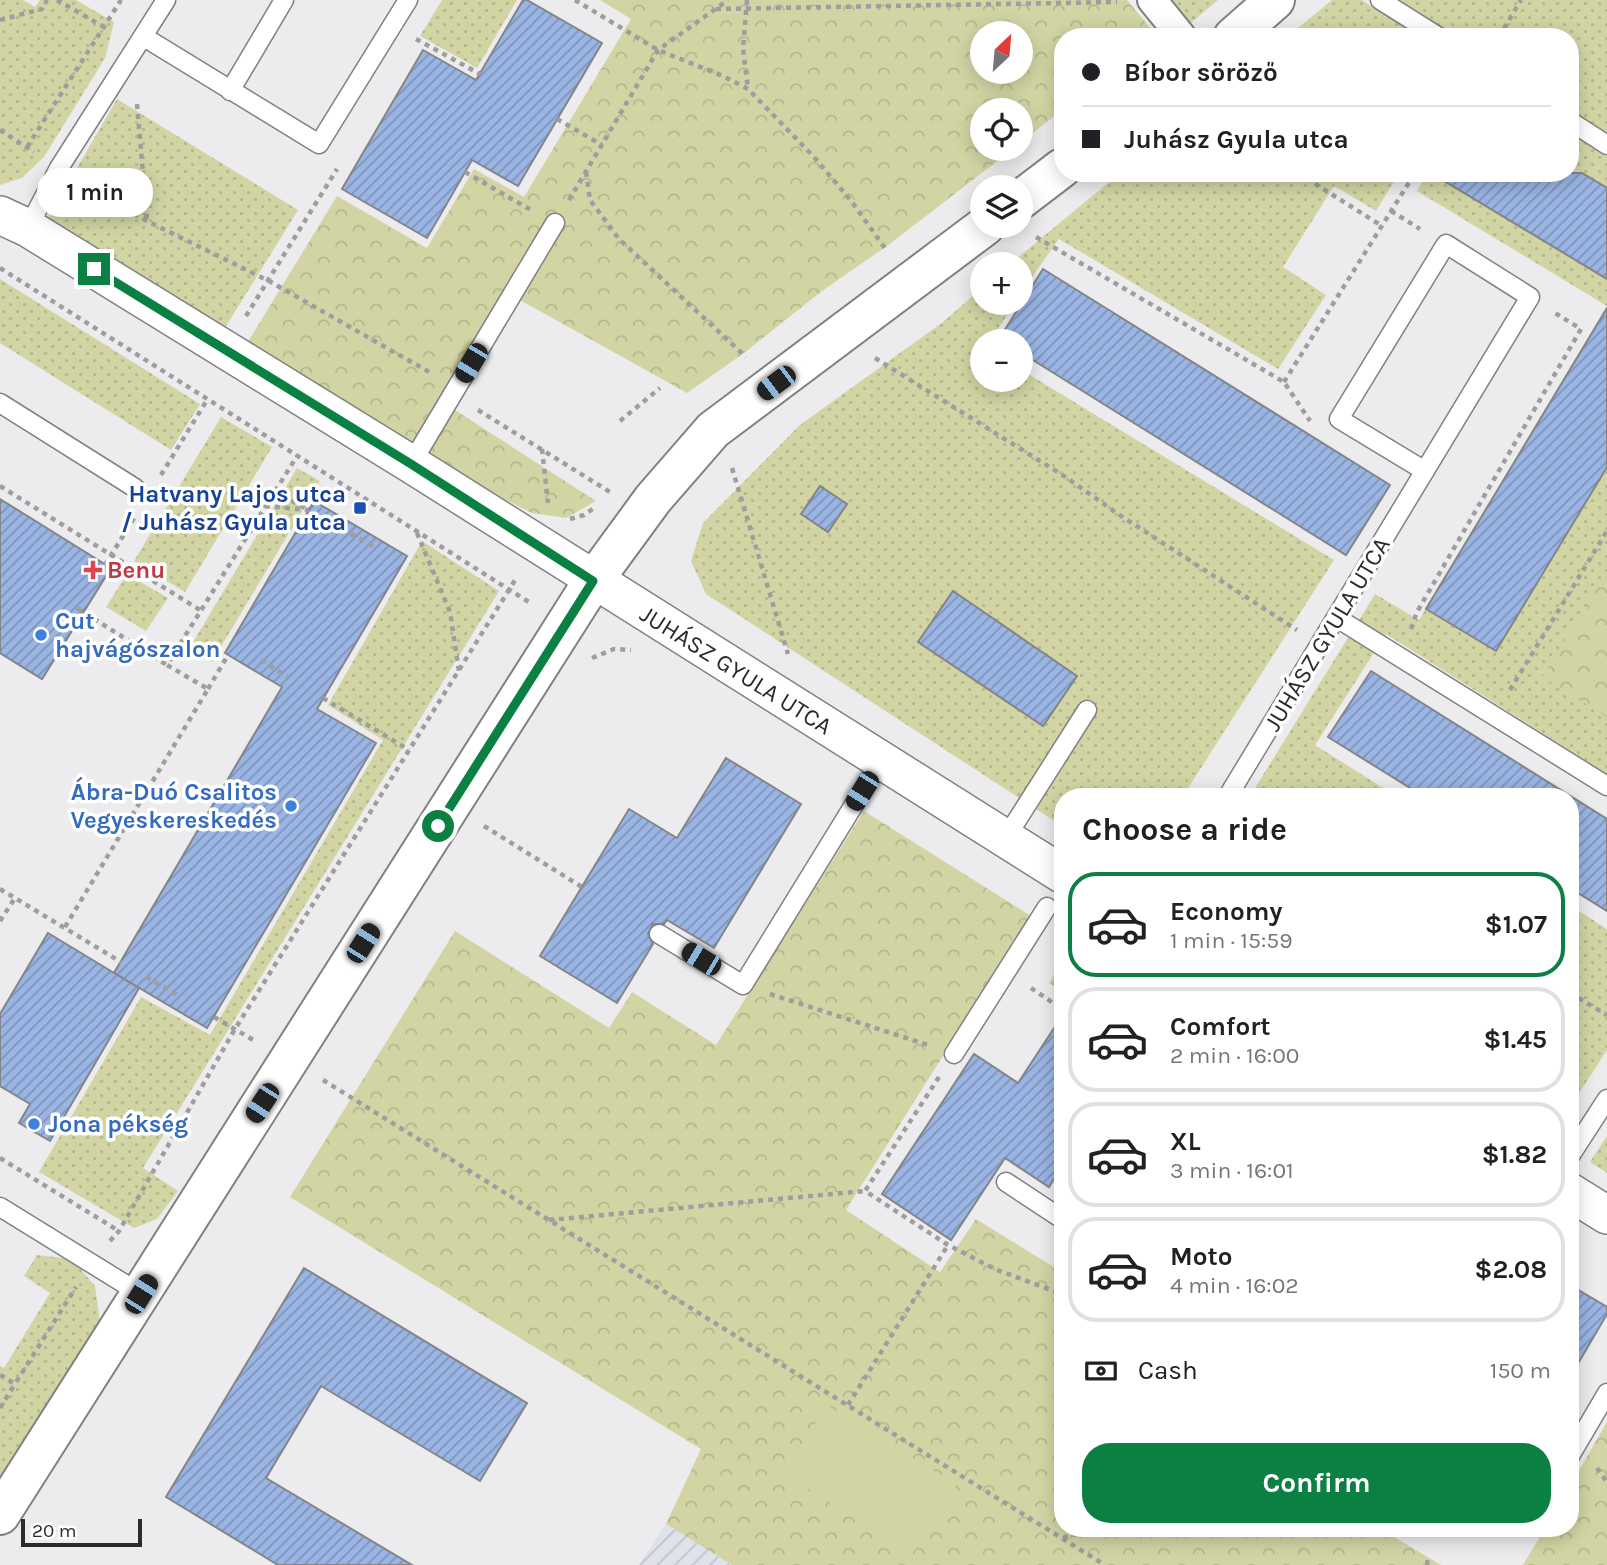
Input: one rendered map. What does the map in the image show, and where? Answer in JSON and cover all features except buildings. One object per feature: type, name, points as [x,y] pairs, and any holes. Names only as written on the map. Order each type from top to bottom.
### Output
[{"type":"street","points":[[1243,28],[1276,0]]},
{"type":"street","points":[[1152,1],[1174,28]]},
{"type":"street","points":[[1033,190],[1054,174]]},
{"type":"street","name":"JUHÁSZ GYULA UTCA","points":[[14,222],[411,464],[1054,869]]},
{"type":"street","points":[[0,1515],[593,581],[653,499],[713,430],[970,237]]},
{"type":"street","points":[[1579,1198],[1607,1215]]},
{"type":"lane","points":[[14,222],[59,167],[166,0]]},
{"type":"lane","points":[[230,91],[284,0]]},
{"type":"lane","points":[[144,37],[319,144],[408,0]]},
{"type":"lane","points":[[1380,0],[1425,28]]},
{"type":"lane","points":[[1579,127],[1607,145]]},
{"type":"lane","points":[[411,464],[555,223]]},
{"type":"lane","points":[[1425,471],[1339,419],[1446,244],[1530,297]]},
{"type":"lane","name":"JUHÁSZ GYULA UTCA","points":[[1233,788],[1530,297]]},
{"type":"lane","points":[[0,403],[135,488]]},
{"type":"lane","points":[[1337,618],[1607,786]]},
{"type":"lane","points":[[1005,839],[1087,710]]},
{"type":"lane","points":[[659,934],[743,985],[881,761]]},
{"type":"lane","points":[[954,1054],[1047,907]]},
{"type":"lane","points":[[1579,1142],[1607,1099]]},
{"type":"lane","points":[[1006,1182],[1054,1214]]},
{"type":"lane","points":[[0,1207],[141,1294]]},
{"type":"lane","points":[[1579,1441],[1607,1393]]},
{"type":"path","points":[[0,20],[42,9],[47,0]]},
{"type":"path","points":[[57,0],[104,27]]},
{"type":"path","points":[[27,147],[121,0]]},
{"type":"path","points":[[575,0],[658,50],[748,89],[814,157],[852,202],[889,254]]},
{"type":"path","points":[[465,172],[555,223],[658,50],[728,0]]},
{"type":"path","points":[[747,0],[743,49],[748,89]]},
{"type":"path","points":[[1504,28],[1521,0]]},
{"type":"path","points":[[716,9],[1152,1]]},
{"type":"path","points":[[415,38],[480,74]]},
{"type":"path","points":[[132,55],[147,221]]},
{"type":"path","points":[[557,119],[602,145]]},
{"type":"path","points":[[0,130],[147,221],[269,281],[455,391],[614,494]]},
{"type":"path","points":[[586,172],[590,200],[619,239],[747,358]]},
{"type":"path","points":[[1312,182],[1382,226]]},
{"type":"path","points":[[1284,382],[1409,182]]},
{"type":"path","points":[[1033,236],[1284,382],[1313,426]]},
{"type":"path","points":[[0,268],[509,590],[235,1029],[119,1231],[91,1263],[0,1408]]},
{"type":"path","points":[[244,321],[269,281]]},
{"type":"path","points":[[1417,612],[1581,329],[1530,297]]},
{"type":"path","points":[[865,352],[1065,476],[1118,514],[1301,633]]},
{"type":"path","points":[[620,421],[660,388]]},
{"type":"path","points":[[542,449],[549,512]]},
{"type":"path","points":[[167,665],[297,456]]},
{"type":"path","points":[[722,470],[730,462],[789,658]]},
{"type":"path","points":[[0,486],[200,611]]},
{"type":"path","points":[[265,506],[309,510],[274,491]]},
{"type":"path","points":[[342,529],[374,547]]},
{"type":"path","points":[[1494,715],[1607,531]]},
{"type":"path","points":[[417,532],[450,612],[459,672]]},
{"type":"path","points":[[105,565],[111,556]]},
{"type":"path","points":[[77,608],[208,689]]},
{"type":"path","points":[[589,659],[614,649],[641,652]]},
{"type":"path","points":[[65,927],[228,655]]},
{"type":"path","points":[[261,660],[288,677]]},
{"type":"path","points":[[323,698],[410,750]]},
{"type":"path","points":[[491,815],[484,826],[582,887]]},
{"type":"path","points":[[0,889],[121,961]]},
{"type":"path","points":[[0,921],[15,898]]},
{"type":"path","points":[[1006,973],[1054,1004]]},
{"type":"path","points":[[146,977],[181,997]]},
{"type":"path","points":[[743,985],[954,1054],[865,1191]]},
{"type":"path","points":[[1579,998],[1607,1015]]},
{"type":"path","points":[[214,1017],[235,1029]]},
{"type":"path","points":[[330,1069],[323,1080],[1054,1532]]},
{"type":"path","points":[[0,1158],[119,1231]]},
{"type":"path","points":[[549,1220],[865,1191],[948,1245],[996,1270],[1054,1291]]},
{"type":"path","points":[[848,1405],[948,1245]]},
{"type":"path","points":[[0,1375],[15,1384]]},
{"type":"path","points":[[1063,1538],[1105,1565]]},
{"type":"path","points":[[1427,1565],[1428,1557]]},
{"type":"shaded area","points":[[666,1524],[732,1565],[639,1565]]},
{"type":"green space","points":[[0,0],[23,0],[35,7],[40,0],[76,0],[114,22],[105,58],[44,157],[22,178],[0,185]]},
{"type":"green space","points":[[442,0],[517,0],[477,68],[420,36]]},
{"type":"green space","points":[[600,0],[1127,0],[1150,28],[1054,28],[1054,116],[1033,133],[1033,98],[970,98],[970,161],[997,161],[979,175],[970,175],[970,182],[687,393],[520,300],[455,410],[596,501],[566,518],[532,513],[476,485],[246,345],[337,196],[427,248],[474,169],[524,197],[631,19]]},
{"type":"green space","points":[[1153,0],[1218,0],[1185,28],[1175,28]]},
{"type":"green space","points":[[1332,0],[1362,0],[1405,28],[1298,28]]},
{"type":"green space","points":[[1398,0],[1607,0],[1607,134],[1579,116],[1579,28],[1441,28]]},
{"type":"green space","points":[[117,99],[298,210],[223,331],[47,220]]},
{"type":"green space","points":[[1579,139],[1607,156],[1607,306],[1417,191],[1422,182],[1579,182]]},
{"type":"green space","points":[[1109,182],[1394,182],[1376,211],[1334,186],[1283,267],[1326,295],[1278,369],[1059,239],[1033,276],[1033,252],[1025,252]]},
{"type":"green space","points":[[0,279],[200,404],[171,450],[0,343]]},
{"type":"green space","points":[[970,298],[970,315],[1007,315],[998,329],[970,329],[970,392],[1033,392],[1033,377],[1334,560],[1188,788],[1054,788],[1054,821],[706,594],[691,561],[703,523],[800,425],[943,322]]},
{"type":"green space","points":[[1607,306],[1607,774],[1386,634],[1315,745],[1383,788],[1255,788],[1375,594],[1419,620]]},
{"type":"green space","points":[[221,417],[272,447],[185,592],[134,561]]},
{"type":"green space","points":[[297,468],[320,481],[212,662],[189,649]]},
{"type":"green space","points":[[422,541],[499,591],[143,1168],[178,1191],[157,1219],[134,1228],[39,1172],[141,997],[210,1035],[383,740],[328,705]]},
{"type":"green space","points":[[1607,572],[1607,717],[1542,677]]},
{"type":"green space","points":[[127,574],[168,598],[146,631],[106,607]]},
{"type":"green space","points":[[864,811],[1031,916],[846,1210],[940,1272],[976,1219],[1054,1267],[1054,1537],[1394,1537],[1441,1565],[732,1565],[666,1524],[701,1449],[290,1197],[455,931],[609,1028],[632,992],[716,1045]]},
{"type":"green space","points":[[1579,911],[1607,929],[1607,1050],[1579,1093]]},
{"type":"green space","points":[[1607,1136],[1607,1173],[1590,1162]]},
{"type":"green space","points":[[37,1255],[72,1259],[95,1286],[101,1328],[0,1484],[0,1366],[4,1368],[50,1293],[24,1276]]},
{"type":"green space","points":[[827,1405],[956,1485],[912,1554],[784,1474]]},
{"type":"green space","points":[[1607,1422],[1607,1565],[1523,1565],[1540,1537],[1579,1537],[1579,1470]]},
{"type":"place","name":"Hatvany Lajos utca / Juhász Gyula utca","points":[[360,508]]},
{"type":"place","name":"Benu","points":[[93,570]]},
{"type":"place","name":"Cut hajvágószalon","points":[[41,635]]},
{"type":"place","name":"Ábra-Duó Csalitos Vegyeskereskedés","points":[[291,806]]},
{"type":"place","name":"Jona pékség","points":[[34,1124]]},
{"type":"route","points":[[94,269],[411,464],[593,581],[438,826]]}]
